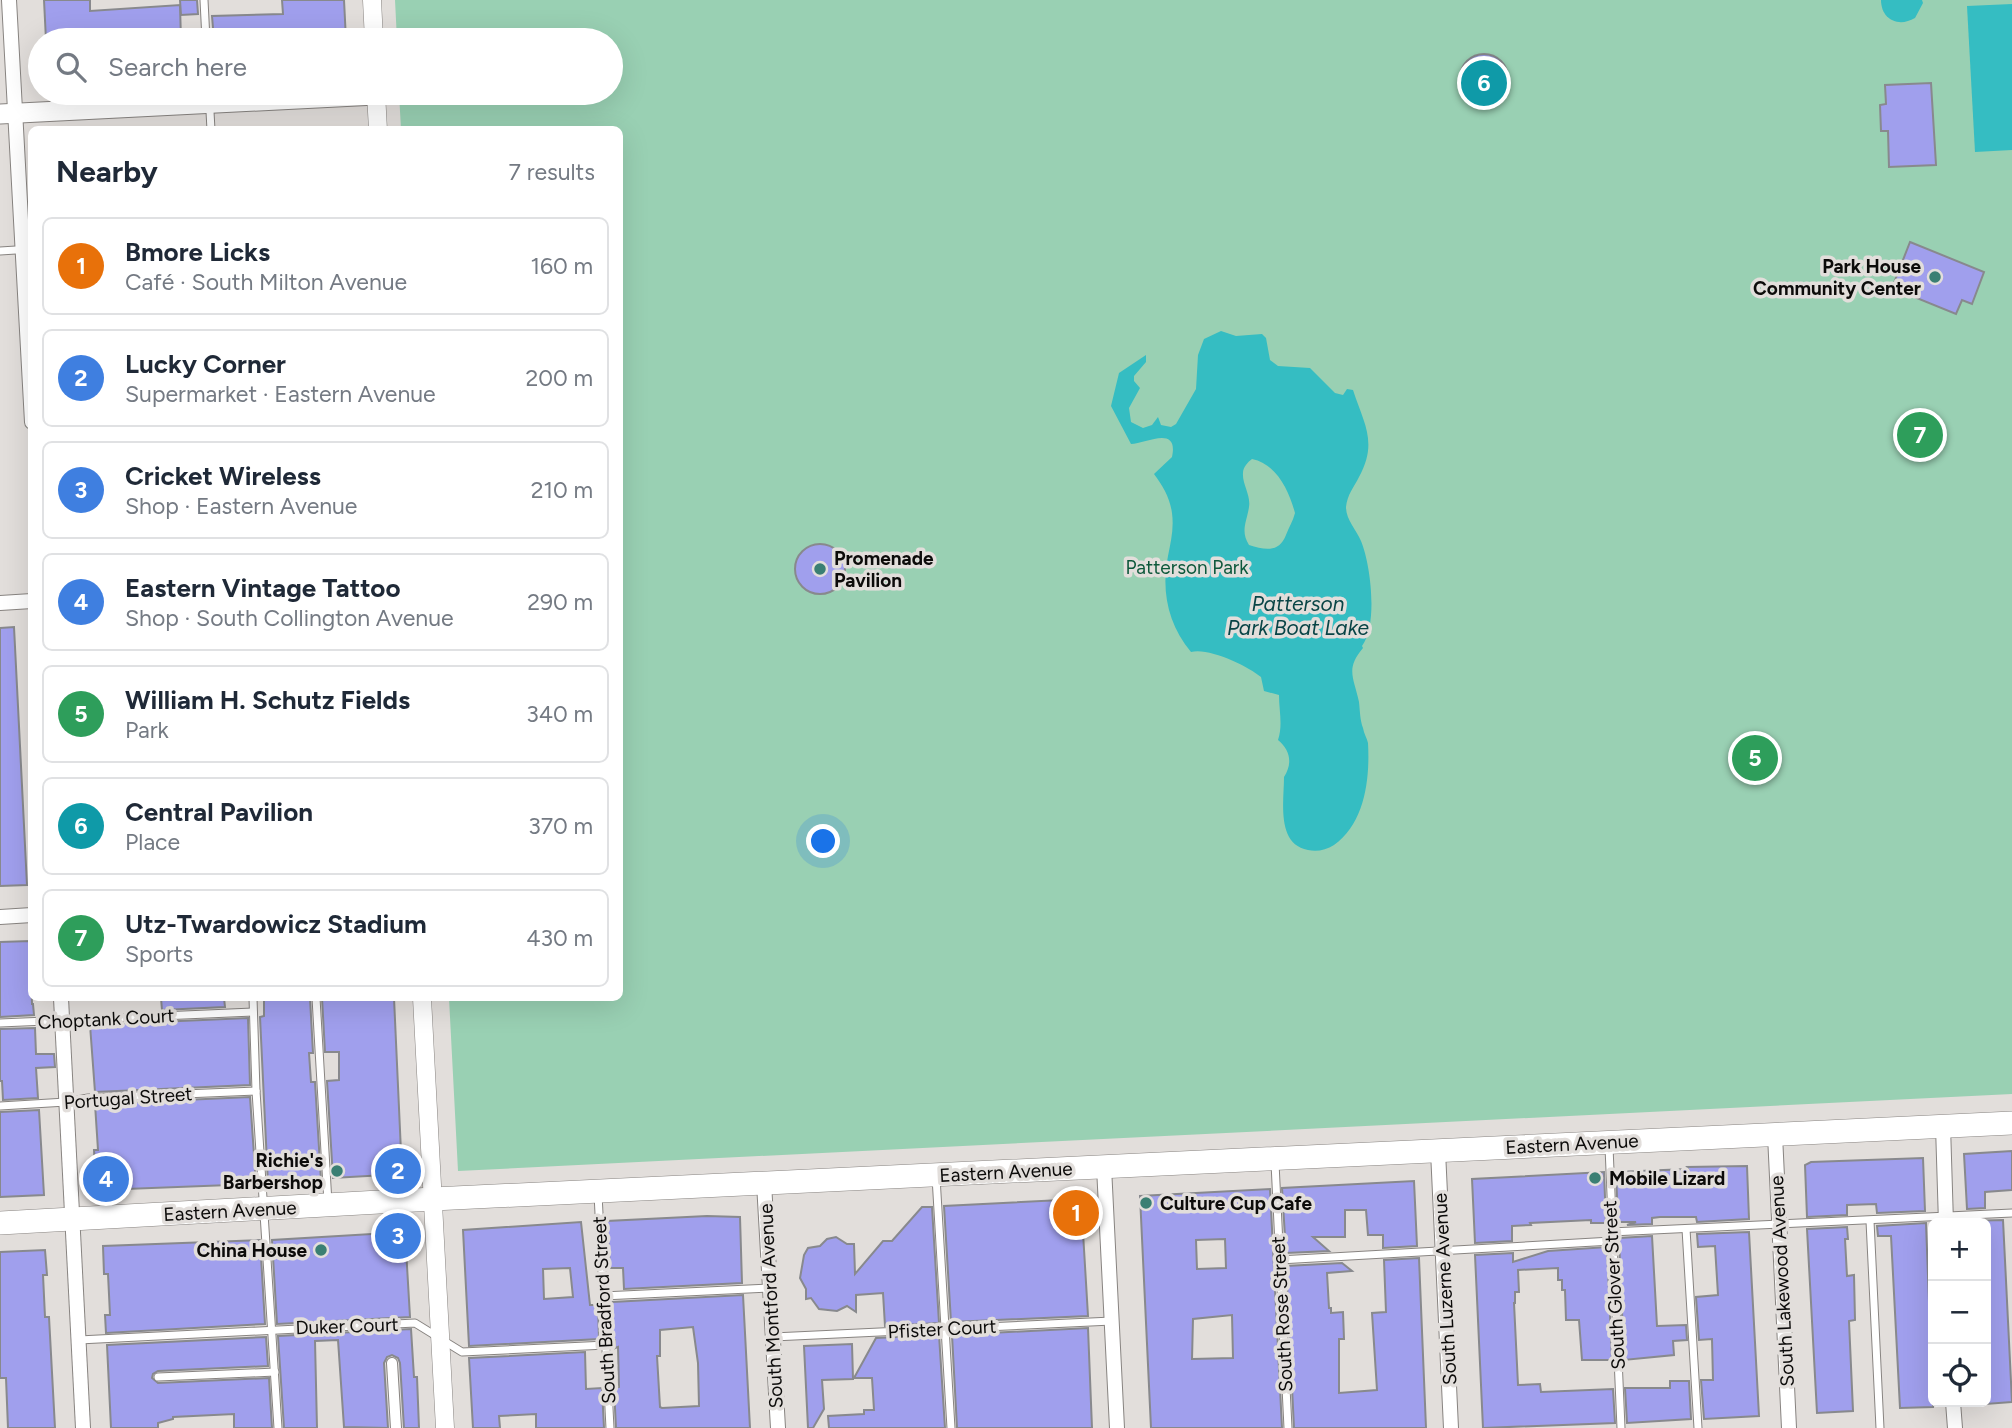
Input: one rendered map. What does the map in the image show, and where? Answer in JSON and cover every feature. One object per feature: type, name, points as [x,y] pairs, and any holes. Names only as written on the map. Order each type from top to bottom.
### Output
[{"type":"main road","points":[[8,113],[115,105]]},
{"type":"main road","name":"Eastern Avenue","points":[[0,1223],[432,1199],[2012,1123]]},
{"type":"street","points":[[9,0],[8,113],[27,249],[28,284]]},
{"type":"street","points":[[372,0],[373,28]]},
{"type":"street","points":[[377,105],[378,126]]},
{"type":"street","points":[[0,603],[28,601]]},
{"type":"street","points":[[0,917],[28,915]]},
{"type":"street","points":[[61,1001],[83,1428]]},
{"type":"street","points":[[422,1001],[445,1428]]},
{"type":"street","points":[[1943,1126],[1946,1218]]},
{"type":"street","name":"South Lakewood Avenue","points":[[1774,1135],[1789,1428]]},
{"type":"street","name":"South Luzerne Avenue","points":[[1438,1151],[1451,1428]]},
{"type":"street","points":[[1104,1167],[1117,1428]]},
{"type":"street","name":"South Montford Avenue","points":[[764,1183],[778,1428]]},
{"type":"street","points":[[392,1363],[396,1428]]},
{"type":"street","points":[[1954,1407],[1955,1428]]},
{"type":"lane","points":[[204,0],[205,28]]},
{"type":"lane","points":[[209,105],[211,126]]},
{"type":"lane","points":[[0,251],[27,249]]},
{"type":"lane","points":[[253,1001],[256,1091],[278,1428]]},
{"type":"lane","points":[[316,1001],[328,1205]]},
{"type":"lane","name":"Choptank Court","points":[[0,1023],[253,1012]]},
{"type":"lane","name":"Portugal Street","points":[[0,1106],[88,1098],[256,1091]]},
{"type":"lane","name":"South Glover Street","points":[[1608,1142],[1621,1428]]},
{"type":"lane","name":"South Rose Street","points":[[1275,1158],[1288,1428]]},
{"type":"lane","points":[[935,1175],[951,1428]]},
{"type":"lane","name":"South Bradford Street","points":[[598,1191],[610,1428]]},
{"type":"lane","points":[[1965,1218],[2012,1213]]},
{"type":"lane","points":[[1611,1232],[1928,1220]]},
{"type":"lane","points":[[1870,1221],[1880,1428]]},
{"type":"lane","points":[[1686,1229],[1698,1428]]},
{"type":"lane","points":[[1279,1260],[1612,1241]]},
{"type":"lane","points":[[603,1296],[769,1288]]},
{"type":"lane","name":"Pfister Court","points":[[772,1337],[1112,1321]]},
{"type":"lane","name":"Duker Court","points":[[79,1340],[273,1328],[415,1323],[462,1352],[606,1345]]},
{"type":"lane","points":[[158,1377],[275,1371]]},
{"type":"green space","name":"Patterson Park","points":[[395,0],[2012,0],[2012,1094],[458,1171],[449,1001],[623,1001],[623,126],[401,126],[400,105],[623,105],[623,28],[396,28]]},
{"type":"water","points":[[1881,0],[1922,0],[1923,3],[1915,18],[1897,22],[1887,17]]},
{"type":"water","points":[[2012,4],[2012,150],[1975,152],[1967,6]]},
{"type":"water","name":"Patterson Park Boat Lake","points":[[1221,331],[1236,336],[1262,334],[1266,338],[1270,360],[1278,366],[1310,368],[1335,393],[1343,395],[1347,389],[1353,390],[1365,423],[1368,453],[1346,507],[1365,552],[1370,579],[1370,624],[1363,648],[1354,662],[1352,674],[1368,743],[1368,771],[1363,799],[1353,825],[1334,845],[1321,850],[1308,850],[1298,846],[1286,831],[1283,809],[1284,777],[1289,762],[1288,752],[1278,740],[1281,723],[1279,695],[1264,691],[1261,677],[1238,663],[1207,652],[1191,652],[1172,619],[1165,582],[1172,513],[1166,492],[1154,474],[1172,457],[1171,441],[1159,438],[1131,444],[1111,406],[1119,373],[1146,355],[1146,362],[1134,376],[1134,381],[1140,388],[1129,408],[1131,422],[1143,428],[1152,425],[1158,417],[1161,425],[1171,427],[1176,424],[1196,389],[1198,355],[1204,339]],"holes":[[[1252,459],[1261,462],[1281,480],[1295,513],[1283,541],[1271,549],[1249,545],[1245,535],[1249,503],[1243,471]]]},
{"type":"building","points":[[44,0],[90,0],[90,11],[180,5],[181,28],[45,28]]},
{"type":"building","points":[[180,0],[197,0],[198,14],[181,15]]},
{"type":"building","points":[[282,0],[344,0],[345,28],[213,28],[212,16],[283,14]]},
{"type":"building","points":[[1484,54],[1501,61],[1508,78],[1501,95],[1484,102],[1467,95],[1460,78],[1467,61]]},
{"type":"building","points":[[1931,83],[1936,165],[1889,167],[1888,131],[1881,131],[1880,105],[1886,104],[1885,85]]},
{"type":"building","points":[[1910,242],[1984,272],[1972,304],[1962,300],[1956,314],[1892,288]]},
{"type":"building","name":"Promenade Pavilion","points":[[820,544],[837,552],[845,569],[837,586],[820,594],[803,586],[795,569],[803,552]]},
{"type":"building","points":[[14,627],[27,885],[0,886],[0,628]]},
{"type":"building","points":[[28,941],[28,1001],[32,1001],[34,1015],[0,1017],[0,942]]},
{"type":"building","points":[[161,1001],[224,1001],[225,1007],[162,1010]]},
{"type":"building","points":[[264,1001],[310,1001],[313,1053],[309,1053],[311,1082],[315,1082],[321,1181],[268,1184],[260,1017],[264,1016]]},
{"type":"building","points":[[322,1001],[394,1001],[402,1174],[333,1178],[327,1081],[339,1080],[339,1052],[325,1052]]},
{"type":"building","points":[[248,1018],[250,1085],[95,1092],[90,1025]]},
{"type":"building","points":[[35,1028],[36,1054],[54,1054],[55,1067],[36,1068],[38,1098],[3,1100],[0,1081],[0,1029]]},
{"type":"building","points":[[250,1097],[256,1184],[100,1190],[99,1166],[95,1166],[94,1150],[98,1150],[95,1104]]},
{"type":"building","points":[[39,1110],[44,1195],[0,1197],[0,1112]]},
{"type":"building","points":[[2012,1151],[2012,1190],[1985,1192],[1985,1208],[1967,1209],[1964,1154]]},
{"type":"building","points":[[1923,1158],[1925,1211],[1877,1213],[1876,1204],[1847,1205],[1847,1215],[1807,1217],[1805,1165],[1811,1162]]},
{"type":"building","points":[[1747,1166],[1749,1219],[1697,1222],[1696,1217],[1660,1217],[1652,1218],[1652,1224],[1627,1225],[1636,1222],[1618,1222],[1616,1172]]},
{"type":"building","points":[[1604,1172],[1606,1223],[1591,1223],[1591,1220],[1530,1223],[1531,1225],[1512,1226],[1512,1241],[1475,1243],[1472,1179]]},
{"type":"building","points":[[1414,1181],[1417,1246],[1383,1248],[1383,1235],[1368,1235],[1366,1210],[1345,1210],[1345,1237],[1313,1237],[1329,1251],[1286,1253],[1282,1188]]},
{"type":"building","points":[[1270,1189],[1282,1428],[1151,1428],[1140,1196]],"holes":[[[1225,1239],[1226,1268],[1197,1269],[1196,1240]],[[1232,1315],[1233,1358],[1192,1359],[1193,1319]]]},
{"type":"building","points":[[1081,1199],[1088,1316],[951,1322],[944,1206]]},
{"type":"building","points":[[922,1207],[932,1207],[939,1323],[885,1326],[883,1293],[856,1295],[856,1312],[847,1306],[837,1311],[819,1309],[811,1298],[806,1299],[806,1289],[800,1278],[808,1248],[820,1246],[827,1239],[836,1237],[847,1244],[854,1244],[855,1274],[883,1241],[892,1241]]},
{"type":"building","points":[[740,1217],[742,1283],[624,1289],[623,1268],[610,1268],[607,1221]]},
{"type":"building","points":[[1991,1220],[2003,1220],[2012,1402],[1991,1404],[1991,1281]]},
{"type":"building","points":[[581,1222],[590,1305],[598,1305],[599,1339],[469,1346],[463,1230]],"holes":[[[570,1268],[573,1297],[544,1299],[543,1269]]]},
{"type":"building","points":[[1926,1223],[1928,1407],[1933,1407],[1900,1408],[1891,1236],[1878,1236],[1877,1226]]},
{"type":"building","points":[[1847,1227],[1847,1276],[1854,1275],[1855,1320],[1849,1321],[1853,1411],[1817,1413],[1807,1229]]},
{"type":"building","points":[[405,1232],[410,1317],[277,1324],[272,1240]]},
{"type":"building","points":[[1749,1232],[1759,1416],[1704,1419],[1701,1380],[1713,1380],[1712,1339],[1699,1340],[1696,1297],[1718,1295],[1715,1246],[1698,1247],[1697,1234]]},
{"type":"building","points":[[1652,1236],[1657,1326],[1686,1325],[1687,1340],[1673,1341],[1674,1355],[1624,1360],[1619,1238]]},
{"type":"building","points":[[260,1240],[265,1324],[106,1333],[105,1315],[110,1315],[108,1274],[104,1274],[103,1246]]},
{"type":"building","points":[[1607,1247],[1612,1360],[1582,1360],[1579,1320],[1566,1320],[1565,1290],[1562,1290],[1562,1280],[1558,1280],[1558,1268],[1518,1270],[1519,1292],[1515,1292],[1514,1303],[1518,1385],[1540,1384],[1541,1392],[1613,1389],[1615,1423],[1483,1428],[1475,1255],[1513,1253],[1513,1262],[1548,1251]]},
{"type":"building","points":[[45,1250],[45,1317],[49,1317],[55,1428],[8,1428],[6,1378],[0,1378],[0,1252]]},
{"type":"building","points":[[1419,1258],[1426,1428],[1294,1428],[1286,1266],[1342,1263],[1352,1271],[1327,1273],[1331,1313],[1343,1312],[1344,1339],[1339,1339],[1339,1393],[1377,1390],[1372,1313],[1386,1312],[1384,1260]]},
{"type":"building","points":[[743,1295],[750,1428],[616,1428],[614,1388],[619,1387],[618,1347],[615,1348],[615,1340],[612,1340],[612,1302]],"holes":[[[693,1327],[698,1363],[699,1406],[660,1407],[657,1356],[660,1356],[660,1330]]]},
{"type":"building","points":[[1088,1328],[1092,1428],[957,1428],[952,1335]]},
{"type":"building","points":[[411,1329],[414,1377],[417,1377],[419,1428],[404,1428],[400,1363],[398,1358],[392,1355],[387,1357],[384,1363],[388,1428],[344,1427],[338,1340],[315,1341],[317,1428],[284,1428],[278,1336]]},
{"type":"building","points":[[939,1335],[945,1428],[829,1428],[828,1416],[864,1414],[864,1410],[874,1410],[872,1378],[854,1378],[876,1338]]},
{"type":"building","points":[[266,1337],[268,1366],[158,1371],[152,1378],[158,1383],[269,1378],[272,1428],[234,1428],[234,1414],[173,1417],[158,1423],[158,1428],[111,1428],[107,1345]]},
{"type":"building","points":[[852,1344],[853,1379],[822,1380],[824,1409],[813,1428],[808,1428],[804,1346]]},
{"type":"building","points":[[585,1352],[586,1389],[602,1388],[604,1428],[536,1428],[536,1414],[499,1416],[500,1428],[473,1428],[469,1358]]},
{"type":"building","points":[[1670,1381],[1689,1381],[1691,1419],[1627,1423],[1625,1388],[1670,1388]]},
{"type":"place","name":"Central Pavilion","points":[[1484,83]]},
{"type":"place","name":"Park House Community Center","points":[[1935,277]]},
{"type":"place","name":"Utz-Twardowicz Stadium","points":[[1920,435]]},
{"type":"place","name":"Promenade Pavilion","points":[[820,569]]},
{"type":"place","name":"William H. Schutz Fields","points":[[1755,758]]},
{"type":"place","name":"Richie's Barbershop","points":[[337,1171]]},
{"type":"place","name":"Lucky Corner","points":[[398,1171]]},
{"type":"place","name":"Mobile Lizard","points":[[1595,1178]]},
{"type":"place","name":"Eastern Vintage Tattoo","points":[[106,1179]]},
{"type":"place","name":"Culture Cup Cafe","points":[[1146,1203]]},
{"type":"place","name":"Bmore Licks","points":[[1076,1213]]},
{"type":"place","name":"Cricket Wireless","points":[[398,1236]]},
{"type":"place","name":"China House","points":[[321,1250]]}]
